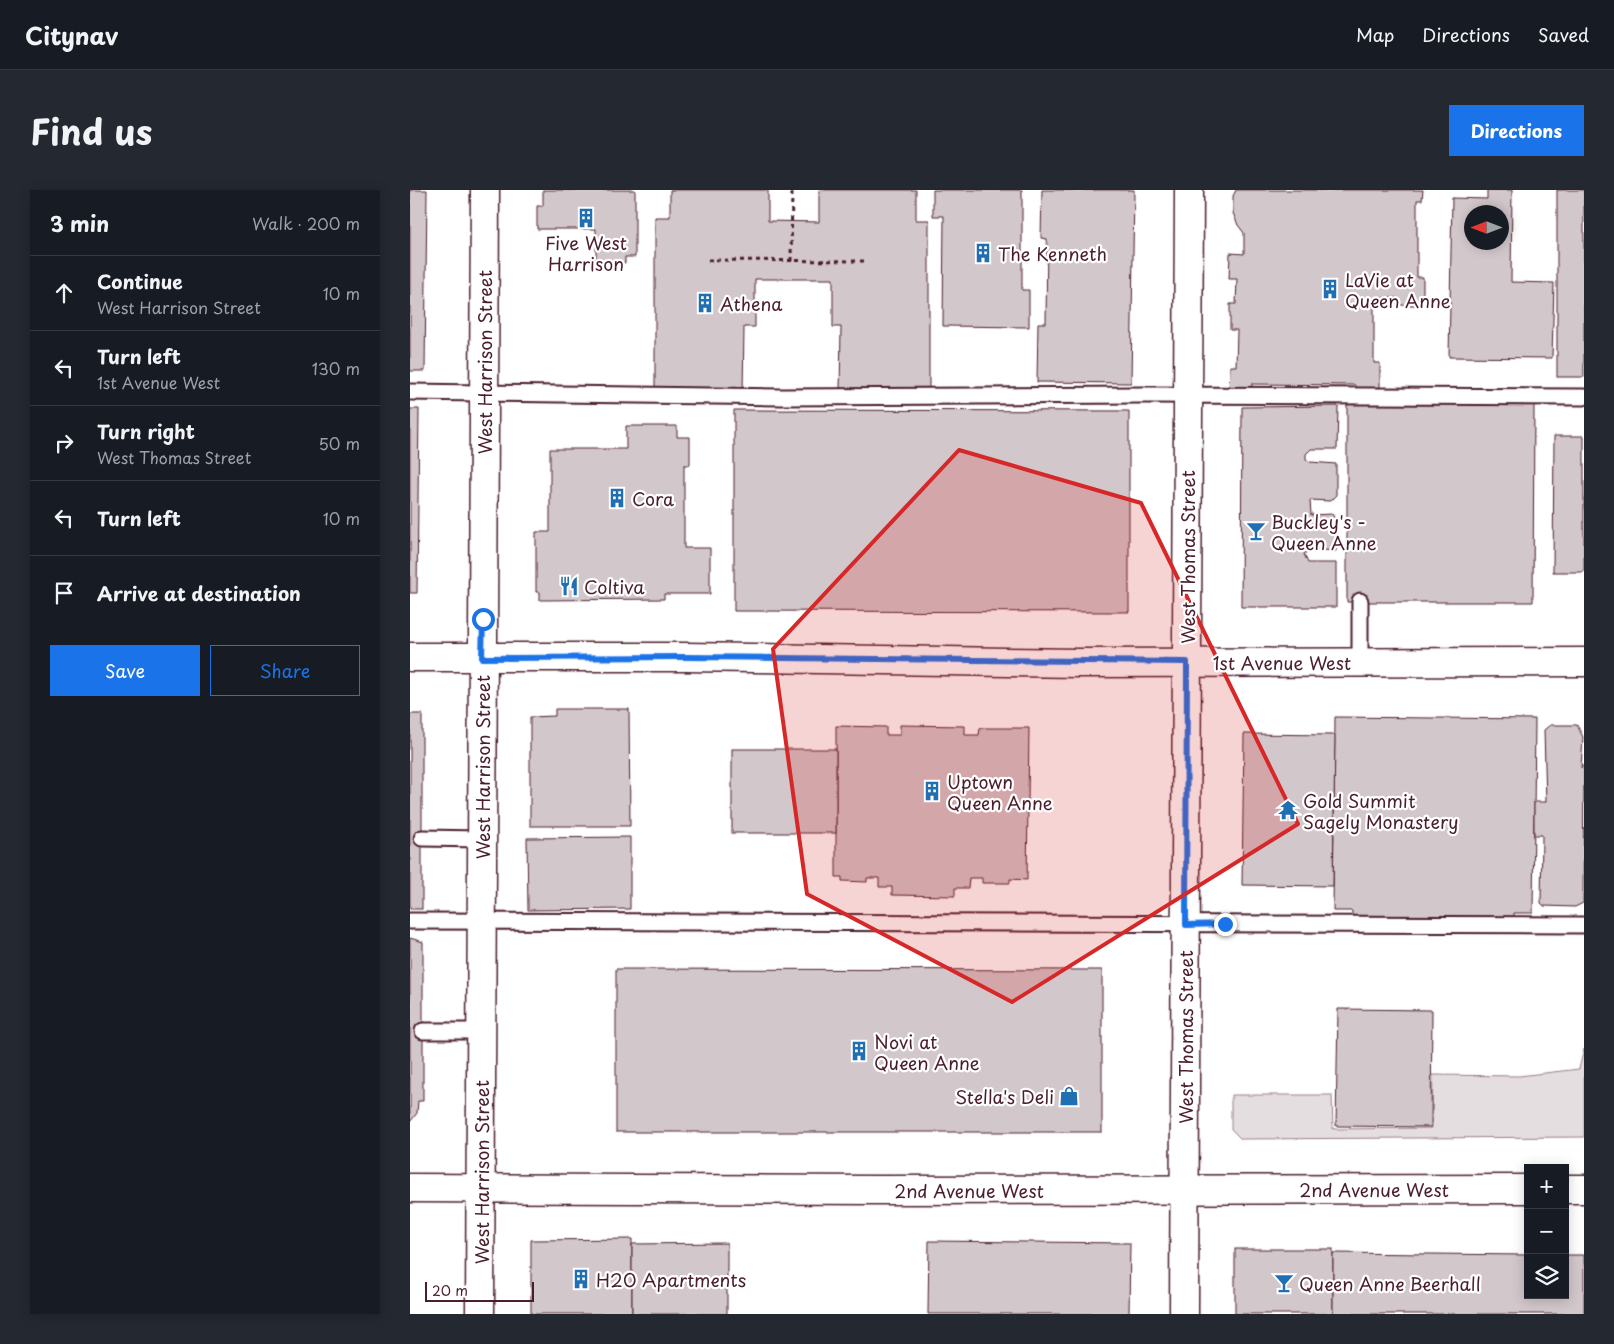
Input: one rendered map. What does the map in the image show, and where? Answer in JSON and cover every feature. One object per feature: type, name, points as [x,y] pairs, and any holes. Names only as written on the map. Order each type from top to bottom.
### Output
[{"type":"street","name":"West Harrison Street","points":[[480,1314],[485,190]]},
{"type":"street","name":"West Thomas Street","points":[[1184,1314],[1189,190]]},
{"type":"street","name":"1st Avenue West","points":[[410,657],[685,657],[1187,662],[1584,662]]},
{"type":"street","name":"2nd Avenue West","points":[[410,1188],[1524,1189]]},
{"type":"street","points":[[1569,1189],[1584,1189]]},
{"type":"lane","points":[[410,392],[783,397],[1188,396],[1584,398]]},
{"type":"lane","points":[[1360,601],[1360,662]]},
{"type":"lane","points":[[422,838],[482,839]]},
{"type":"lane","points":[[410,921],[1584,925]]},
{"type":"lane","points":[[423,1031],[482,1031]]},
{"type":"path","points":[[791,261],[792,190]]},
{"type":"path","points":[[708,260],[864,261]]},
{"type":"highlighted area","points":[[959,450],[1141,503],[1298,824],[1012,1002],[807,894],[773,649]]},
{"type":"shaded area","points":[[1584,1049],[1584,1137],[1241,1139],[1231,1129],[1231,1095],[1332,1095],[1333,1129],[1432,1128],[1433,1075],[1519,1076],[1579,1069]]},
{"type":"building","points":[[410,190],[427,190],[425,371],[410,371]]},
{"type":"building","name":"Five West Harrison","points":[[543,190],[635,190],[635,257],[625,257],[625,263],[596,262],[596,229],[537,229],[537,206],[543,206]]},
{"type":"building","name":"Athena","points":[[670,190],[768,190],[768,221],[819,222],[819,190],[916,190],[916,220],[929,220],[929,392],[840,392],[841,327],[833,327],[833,279],[755,279],[755,327],[744,327],[743,393],[695,393],[695,388],[655,387],[655,217],[670,217]]},
{"type":"building","name":"The Kenneth","points":[[933,190],[1022,190],[1022,290],[1029,290],[1029,327],[943,326],[944,216],[933,216]]},
{"type":"building","points":[[1042,190],[1134,190],[1131,383],[1037,382],[1038,323],[1046,323],[1047,239],[1041,238]]},
{"type":"building","name":"LaVie at Queen Anne","points":[[1236,190],[1423,190],[1422,200],[1417,200],[1417,277],[1423,277],[1423,305],[1397,305],[1397,298],[1374,298],[1374,363],[1380,363],[1380,392],[1355,392],[1355,385],[1252,384],[1252,391],[1229,391],[1230,366],[1236,366],[1237,330],[1230,330],[1230,304],[1236,304],[1237,279],[1229,279],[1230,253],[1244,254],[1244,233],[1233,213],[1233,196]]},
{"type":"building","points":[[1487,190],[1512,190],[1511,282],[1554,283],[1552,358],[1449,357],[1452,198],[1487,199]]},
{"type":"building","points":[[1557,190],[1584,190],[1584,377],[1557,377]]},
{"type":"building","points":[[1347,403],[1534,403],[1533,602],[1347,602]]},
{"type":"building","points":[[1338,406],[1337,449],[1311,449],[1306,454],[1306,459],[1310,462],[1336,464],[1336,495],[1330,501],[1310,500],[1311,515],[1332,514],[1336,520],[1336,551],[1311,549],[1304,554],[1308,563],[1336,563],[1336,607],[1241,607],[1242,407]]},
{"type":"building","points":[[410,409],[419,409],[417,593],[410,593]]},
{"type":"building","points":[[734,410],[1129,411],[1129,612],[734,611]]},
{"type":"building","name":"Cora","points":[[626,426],[677,426],[677,437],[690,437],[690,465],[684,465],[684,548],[710,548],[710,594],[664,594],[664,599],[540,600],[540,592],[536,592],[536,532],[550,532],[550,449],[626,449]]},
{"type":"building","points":[[1554,436],[1584,436],[1584,572],[1553,572]]},
{"type":"building","points":[[555,709],[629,709],[630,826],[530,826],[530,717],[555,716]]},
{"type":"building","points":[[410,714],[422,714],[422,909],[410,909]]},
{"type":"building","points":[[1335,717],[1535,719],[1533,913],[1514,913],[1514,919],[1352,917],[1352,911],[1333,911]]},
{"type":"building","name":"Uptown Queen Anne","points":[[900,725],[965,726],[965,735],[979,735],[980,728],[1029,728],[1027,880],[1010,879],[1010,883],[982,883],[982,878],[969,878],[968,888],[955,888],[955,896],[892,895],[892,887],[879,887],[879,878],[867,878],[867,882],[842,881],[842,877],[836,877],[836,726],[886,727],[886,735],[900,735]]},
{"type":"building","points":[[1550,725],[1577,725],[1583,737],[1581,768],[1584,765],[1583,903],[1575,907],[1544,906],[1541,903],[1542,835],[1534,835],[1534,802],[1546,802],[1544,730]]},
{"type":"building","name":"Gold Summit Sagely Monastery","points":[[1244,734],[1335,735],[1333,886],[1242,885]]},
{"type":"building","points":[[732,749],[836,749],[836,833],[732,833]]},
{"type":"building","points":[[630,837],[630,909],[528,910],[527,838]]},
{"type":"building","points":[[410,938],[423,942],[423,1101],[418,1101],[417,1113],[410,1122]]},
{"type":"building","name":"Novi at Queen Anne","points":[[616,969],[1102,970],[1102,1132],[616,1132]]},
{"type":"building","points":[[1338,1009],[1432,1010],[1431,1127],[1336,1126]]},
{"type":"building","name":"H2O Apartments","points":[[632,1239],[632,1314],[531,1314],[531,1240]]},
{"type":"building","points":[[929,1241],[1130,1243],[1129,1314],[928,1314]]},
{"type":"building","points":[[727,1243],[727,1314],[632,1314],[632,1244]]},
{"type":"building","name":"Queen Anne Beerhall","points":[[1235,1249],[1333,1249],[1333,1314],[1235,1314]]},
{"type":"building","points":[[1333,1253],[1524,1255],[1524,1299],[1569,1299],[1569,1255],[1584,1255],[1584,1314],[1333,1314]]},
{"type":"place","name":"Five West Harrison","points":[[586,218]]},
{"type":"place","name":"The Kenneth","points":[[983,253]]},
{"type":"place","name":"LaVie at Queen Anne","points":[[1330,289]]},
{"type":"place","name":"Athena","points":[[705,303]]},
{"type":"place","name":"Cora","points":[[617,498]]},
{"type":"place","name":"Buckley's - Queen Anne","points":[[1256,531]]},
{"type":"place","name":"Coltiva","points":[[569,586]]},
{"type":"place","name":"Uptown Queen Anne","points":[[932,791]]},
{"type":"place","name":"Gold Summit Sagely Monastery","points":[[1288,810]]},
{"type":"place","name":"Novi at Queen Anne","points":[[859,1051]]},
{"type":"place","name":"Stella's Deli","points":[[1069,1096]]},
{"type":"place","name":"H2O Apartments","points":[[581,1279]]},
{"type":"place","name":"Queen Anne Beerhall","points":[[1284,1283]]},
{"type":"route","points":[[483,619],[482,658],[685,657],[1080,663],[1187,662],[1186,925],[1225,924]]}]
